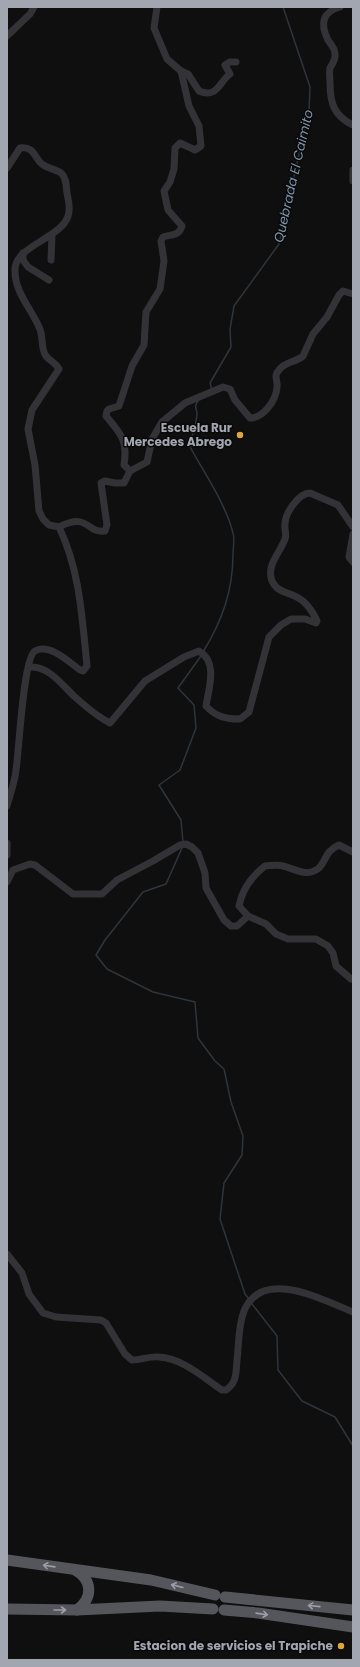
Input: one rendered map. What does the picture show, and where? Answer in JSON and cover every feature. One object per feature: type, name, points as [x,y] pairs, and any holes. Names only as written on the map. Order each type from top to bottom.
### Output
[{"type":"highway","points":[[7,1560],[151,1580],[220,1596],[353,1610]]},
{"type":"highway","points":[[74,1570],[82,1574],[87,1580],[90,1589],[88,1598],[84,1605],[77,1610]]},
{"type":"highway","points":[[7,1609],[77,1610],[160,1606],[258,1613],[353,1627]]},
{"type":"street","points":[[7,36],[30,14],[34,7]]},
{"type":"street","points":[[157,7],[154,28],[161,48],[168,59],[181,71],[188,74],[199,91],[209,93],[217,90],[230,74],[225,65],[230,62],[236,62]]},
{"type":"street","points":[[340,7],[329,10],[325,15],[324,22],[328,40],[334,48],[335,56],[330,68],[330,98],[333,108],[340,118],[353,125]]},
{"type":"street","points":[[130,470],[124,465],[126,446],[122,435],[106,416],[106,414],[109,408],[119,406],[122,402],[126,382],[132,366],[144,345],[144,317],[160,286],[164,261],[161,241],[163,238],[180,232],[182,226],[168,210],[164,191],[170,182],[174,169],[175,148],[180,143],[192,150],[198,149],[201,146],[198,126],[188,101],[181,71]]},
{"type":"street","points":[[7,168],[20,148],[28,148],[34,152],[40,163],[46,168],[59,172],[65,177],[69,211],[62,225],[52,235],[24,252],[15,268],[18,287],[26,306],[40,327],[42,346],[46,356],[59,369],[32,410],[28,429],[35,465],[39,511],[42,519],[49,525],[59,527],[75,520],[84,522],[97,530],[104,531],[107,525],[101,483],[105,481],[124,483],[130,470],[147,462],[152,439],[162,422],[185,403],[223,387],[230,389],[235,400],[250,418],[259,417],[266,410],[277,390],[275,376],[278,371],[284,364],[303,356],[313,334],[327,317],[338,295],[343,291],[353,294]]},
{"type":"street","points":[[353,170],[353,181]]},
{"type":"street","points":[[51,260],[52,235]]},
{"type":"street","points":[[24,252],[23,260],[28,267],[50,280]]},
{"type":"street","points":[[30,667],[45,670],[62,683],[75,697],[110,724],[145,681],[184,657],[199,651],[206,656],[210,662],[211,676],[206,706],[213,713],[226,719],[240,719],[249,712],[269,638],[281,625],[291,619],[305,619],[316,623],[317,620],[304,602],[299,598],[281,592],[272,580],[272,564],[286,536],[284,523],[287,513],[302,495],[310,493],[338,505],[353,527]]},
{"type":"street","points":[[7,806],[16,771],[21,711],[26,677],[30,667],[32,653],[36,650],[47,649],[58,654],[80,670],[83,671],[86,666],[76,579],[70,549],[59,527]]},
{"type":"street","points":[[353,534],[349,557],[353,562]]},
{"type":"street","points":[[7,843],[7,855]]},
{"type":"street","points":[[7,882],[13,870],[30,864],[41,868],[73,894],[102,894],[118,880],[180,845],[186,844],[192,847],[201,860],[205,872],[206,888],[224,920],[231,926],[237,926],[248,916]]},
{"type":"street","points":[[351,979],[336,966],[333,954],[328,946],[316,939],[288,939],[276,934],[266,924],[248,916],[239,906],[241,897],[254,875],[264,866],[282,865],[301,873],[309,873],[319,867],[332,849],[339,845],[353,852]]},
{"type":"street","points":[[7,1254],[22,1273],[29,1294],[43,1313],[73,1319],[98,1319],[104,1321],[125,1354],[132,1360],[159,1356],[170,1359],[180,1363],[222,1390],[226,1390],[234,1383],[236,1378],[243,1315],[252,1298],[259,1293],[272,1288],[305,1293],[353,1312]]},
{"type":"waterway","name":"Quebrada El Caimito","points":[[212,390],[210,383],[231,347],[230,329],[234,306],[279,244],[309,110],[310,87],[283,7]]},
{"type":"waterway","name":"Quebrada El Caimito","points":[[198,401],[196,406],[196,421],[189,445],[220,499],[234,538],[229,593],[216,629],[203,652]]},
{"type":"waterway","name":"Quebrada El Caimito","points":[[183,843],[181,820],[159,785],[180,770],[196,728],[194,705],[178,688],[201,656]]},
{"type":"waterway","name":"Quebrada El Caimito","points":[[182,848],[166,884],[143,892],[105,940],[96,955],[107,969],[153,992],[195,1002],[198,1038],[215,1061],[224,1069],[231,1102],[243,1136],[242,1155],[224,1183],[220,1219],[245,1294],[249,1299]]},
{"type":"waterway","points":[[252,1304],[277,1336],[278,1370],[302,1401],[335,1417],[353,1446]]},
{"type":"place","name":"Escuela Rur Mercedes Abrego","points":[[240,435]]},
{"type":"place","name":"Estacion de servicios el Trapiche","points":[[341,1646]]}]
